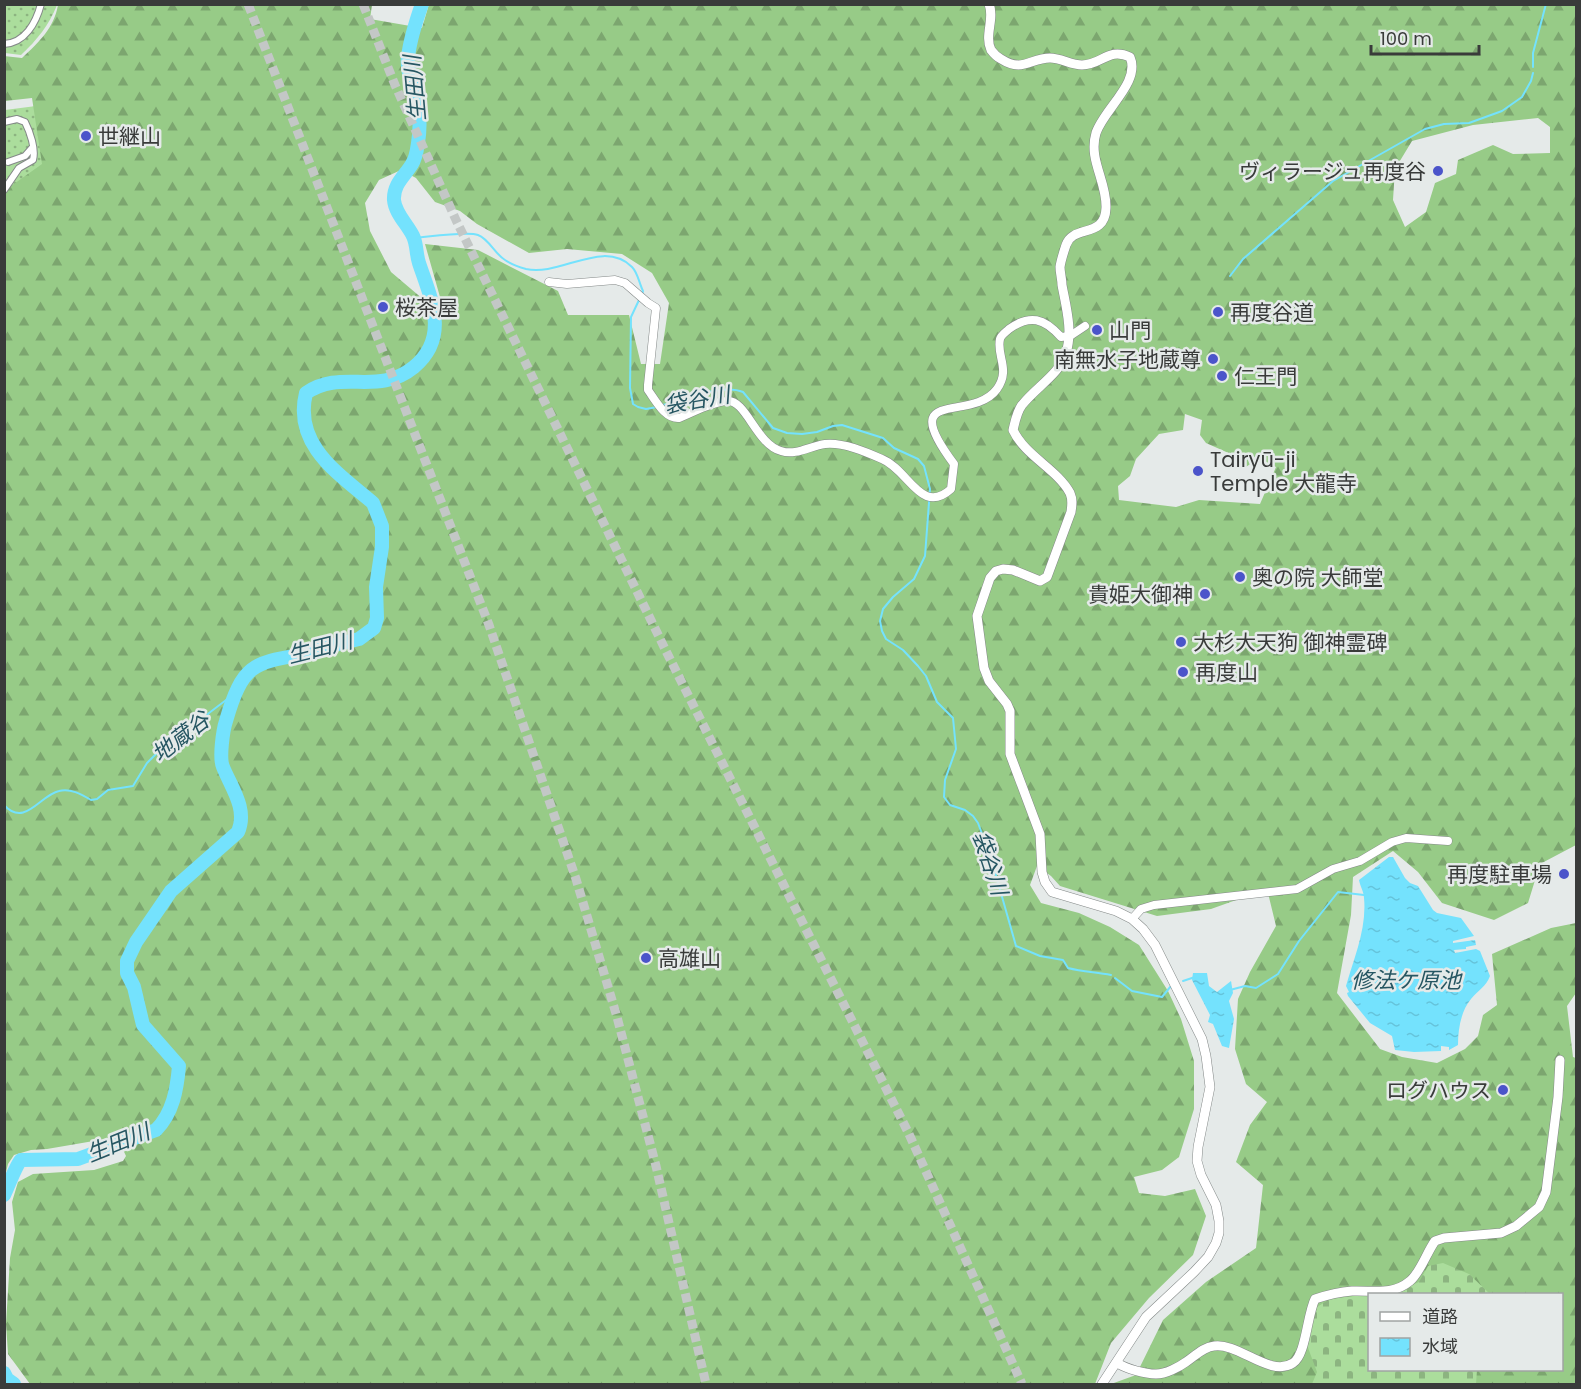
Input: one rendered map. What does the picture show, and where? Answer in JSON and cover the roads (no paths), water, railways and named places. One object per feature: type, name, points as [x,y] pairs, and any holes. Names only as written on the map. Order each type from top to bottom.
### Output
[{"type":"street","points":[[4,44],[14,44],[24,37],[32,27],[41,4]]},
{"type":"street","points":[[989,4],[991,12],[988,40],[991,49],[996,56],[1012,65],[1022,66],[1049,58],[1082,65],[1118,53],[1130,57],[1133,64],[1129,81],[1105,116],[1095,139],[1094,161],[1101,176],[1106,206],[1104,221],[1100,226],[1071,237],[1067,242],[1060,268],[1070,336],[1062,363],[1021,406],[1013,430],[1018,440],[1066,488],[1072,501],[1071,512],[1047,577],[1040,580],[1032,579],[1013,570],[996,571],[990,578],[977,616],[984,668],[989,681],[1010,711],[1010,754],[1040,834],[1042,872],[1045,882],[1053,892],[1116,911],[1132,919],[1143,929],[1155,945],[1202,1039],[1206,1056],[1210,1087],[1197,1161],[1201,1175],[1216,1205],[1219,1233],[1216,1244],[1208,1257],[1146,1317],[1102,1384]]},
{"type":"street","points":[[4,122],[17,119],[25,122],[35,154],[33,160],[19,168],[4,190]]},
{"type":"street","points":[[8,162],[25,156],[32,148]]},
{"type":"street","points":[[549,282],[567,284],[615,280],[625,283],[656,308],[648,390],[660,406],[674,418],[680,418],[723,401],[733,401],[741,406],[761,438],[770,447],[791,453],[828,444],[843,446],[892,464],[908,478],[916,490],[924,495],[936,497],[944,495],[951,489],[955,471],[954,464],[936,440],[933,419],[938,412],[950,407],[976,403],[996,390],[1004,374],[1000,340],[1003,334],[1020,321],[1038,320],[1050,325],[1061,337],[1070,336],[1085,326]]},
{"type":"street","points":[[1132,919],[1141,909],[1154,905],[1297,889],[1334,869],[1360,861],[1392,842],[1406,838],[1448,841]]},
{"type":"street","points":[[1117,1363],[1124,1367],[1157,1374],[1184,1363],[1200,1351],[1215,1345],[1233,1349],[1273,1366],[1285,1367],[1295,1362],[1300,1353],[1315,1299],[1352,1291],[1396,1290],[1412,1280],[1435,1241],[1444,1238],[1502,1233],[1515,1226],[1539,1206],[1546,1192],[1558,1097],[1560,1060]]},
{"type":"water","name":"修法ケ原池","points":[[1389,857],[1393,857],[1410,883],[1418,886],[1433,910],[1461,918],[1474,936],[1453,941],[1453,943],[1475,940],[1476,945],[1454,950],[1455,953],[1476,949],[1480,951],[1490,976],[1465,1009],[1461,1020],[1458,1045],[1449,1050],[1449,1047],[1441,1046],[1441,1051],[1395,1050],[1392,1036],[1370,1023],[1347,993],[1349,992],[1346,986],[1364,920],[1364,896],[1359,880]]},
{"type":"water","points":[[1193,973],[1207,973],[1209,986],[1217,992],[1231,981],[1233,993],[1229,1001],[1234,1019],[1229,1048],[1222,1046],[1213,1024],[1208,1022],[1210,1015],[1192,980]]},
{"type":"waterway","name":"生田川","points":[[4,1195],[21,1160],[78,1159],[156,1130],[162,1123],[173,1100],[179,1066],[143,1025],[134,987],[127,973],[127,961],[136,942],[171,891],[238,832],[241,823],[240,807],[221,757],[226,721],[239,685],[247,674],[266,662],[316,652],[322,648],[359,639],[374,628],[377,618],[376,587],[382,547],[382,526],[373,503],[322,457],[306,428],[304,411],[306,393],[333,383],[373,382],[400,376],[414,367],[432,343],[435,330],[432,304],[414,239],[399,214],[394,200],[395,189],[414,159],[419,138],[418,106],[408,64],[412,37],[422,4]]},
{"type":"waterway","points":[[1533,67],[1533,53],[1546,4]]},
{"type":"waterway","points":[[1230,276],[1243,259],[1333,181],[1425,129],[1444,124],[1469,123],[1502,111],[1522,97],[1533,73]]},
{"type":"waterway","name":"袋谷川","points":[[414,238],[457,234],[478,235],[505,260],[526,269],[553,268],[595,257],[608,256],[621,259],[636,272],[643,291],[642,295]]},
{"type":"waterway","name":"袋谷川","points":[[639,300],[631,317],[630,388],[633,404],[646,409],[657,407]]},
{"type":"waterway","name":"袋谷川","points":[[663,405],[714,391],[743,392],[773,428],[787,433],[802,434],[842,425],[883,438],[894,448],[918,459],[924,466],[930,489],[925,556],[914,579],[883,609],[880,621],[882,631],[886,639],[903,650],[918,666],[926,676],[937,702],[953,718],[956,749],[945,780],[944,797],[950,805],[965,810],[978,823],[991,858],[1016,946],[1040,956],[1063,960],[1068,968],[1111,975]]},
{"type":"waterway","name":"地蔵谷","points":[[4,805],[12,811],[26,812],[52,794],[63,790],[91,800],[97,799],[108,790],[133,786],[147,763],[171,739],[191,731],[209,713],[234,694]]},
{"type":"waterway","points":[[1230,990],[1245,986],[1256,988],[1278,974],[1299,941],[1338,892],[1364,895]]},
{"type":"waterway","points":[[1183,981],[1195,977]]},
{"type":"waterway","points":[[1115,978],[1132,991],[1162,997],[1171,986]]},
{"type":"waterway","name":"生田川","points":[[4,1373],[7,1379],[14,1384]]},
{"type":"tunnel","points":[[248,4],[489,625],[576,879],[617,1017],[656,1166],[706,1384]]},
{"type":"tunnel","points":[[363,4],[395,85],[456,220],[666,651],[909,1134],[1022,1384]]},
{"type":"place","name":"世継山","points":[[86,136]]},
{"type":"place","name":"ヴィラージュ再度谷","points":[[1438,171]]},
{"type":"place","name":"桜茶屋","points":[[383,307]]},
{"type":"place","name":"再度谷道","points":[[1218,312]]},
{"type":"place","name":"山門","points":[[1097,330]]},
{"type":"place","name":"南無水子地蔵尊","points":[[1213,359]]},
{"type":"place","name":"仁王門","points":[[1222,376]]},
{"type":"place","name":"Tairyū-ji Temple 大龍寺","points":[[1198,471]]},
{"type":"place","name":"奥の院 大師堂","points":[[1240,577]]},
{"type":"place","name":"貴姫大御神","points":[[1205,594]]},
{"type":"place","name":"大杉大天狗 御神霊碑","points":[[1181,642]]},
{"type":"place","name":"再度山","points":[[1183,672]]},
{"type":"place","name":"再度駐車場","points":[[1564,874]]},
{"type":"place","name":"高雄山","points":[[646,958]]},
{"type":"place","name":"ログハウス","points":[[1503,1090]]}]
